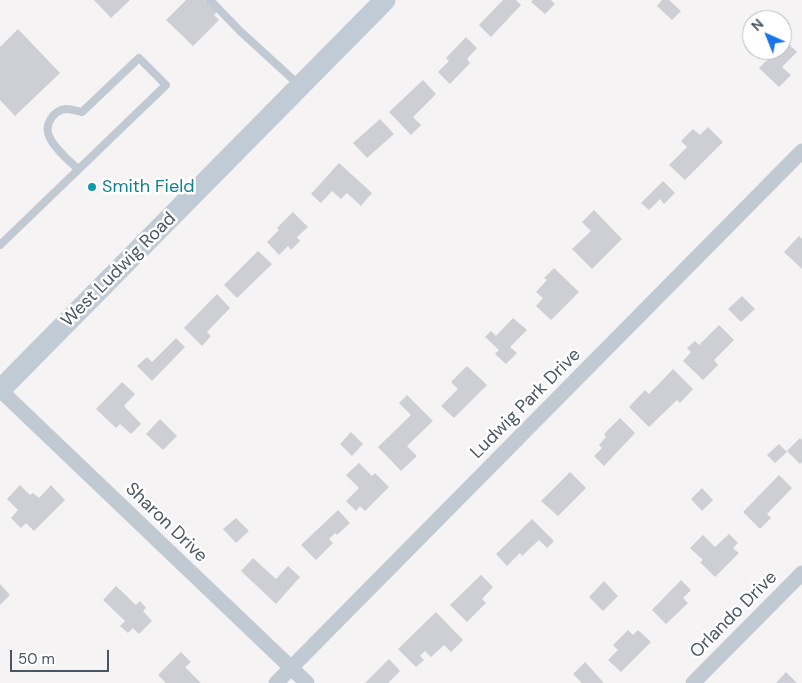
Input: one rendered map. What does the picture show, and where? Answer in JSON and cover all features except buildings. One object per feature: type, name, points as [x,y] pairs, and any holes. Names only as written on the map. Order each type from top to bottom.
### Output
[{"type":"main road","name":"West Ludwig Road","points":[[0,390],[385,0]]},
{"type":"street","name":"Ludwig Park Drive","points":[[276,683],[802,151]]},
{"type":"street","name":"Sharon Drive","points":[[0,390],[307,683]]},
{"type":"street","name":"Orlando Drive","points":[[693,683],[802,573]]},
{"type":"lane","points":[[210,0],[240,32],[300,86]]},
{"type":"lane","points":[[0,245],[166,86],[139,58],[82,112],[64,109],[57,112],[50,119],[49,136],[62,154],[78,169]]},
{"type":"place","name":"Smith Field","points":[[92,187]]}]
